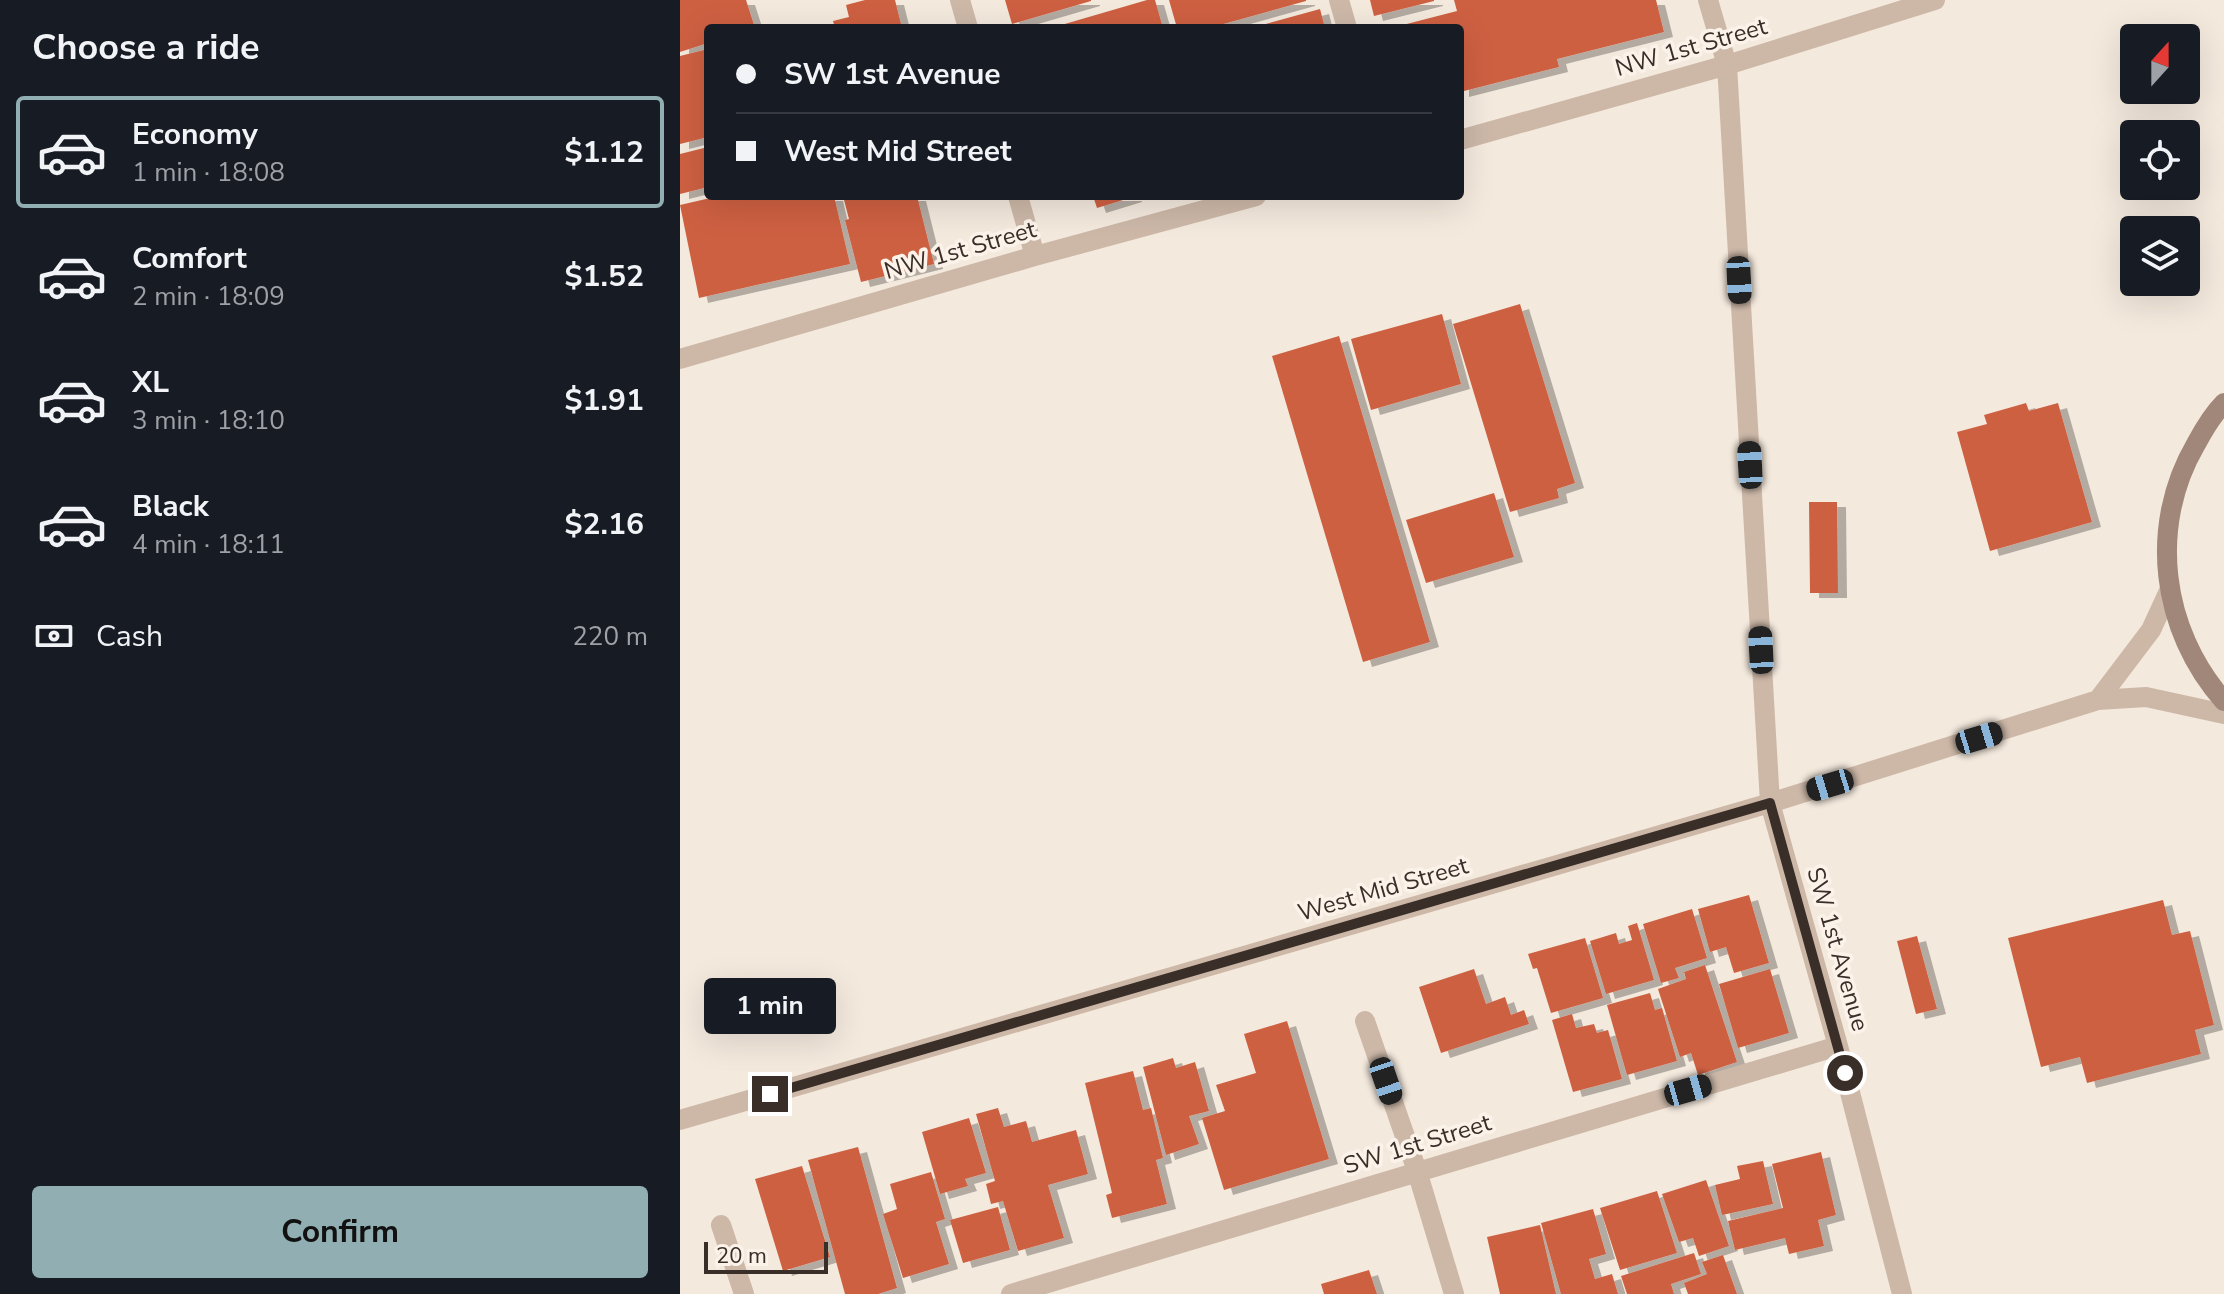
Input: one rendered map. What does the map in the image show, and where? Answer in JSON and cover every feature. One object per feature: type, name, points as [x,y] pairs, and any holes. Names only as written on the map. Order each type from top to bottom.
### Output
[{"type":"street","points":[[960,0],[967,24]]},
{"type":"street","points":[[1339,0],[1346,24]]},
{"type":"street","name":"SW 1st Avenue","points":[[1708,0],[1727,65],[1770,803],[1838,1046],[1902,1294]]},
{"type":"street","name":"NW 1st Street","points":[[1464,139],[1727,65],[1935,0]]},
{"type":"street","points":[[1019,200],[1035,256]]},
{"type":"street","name":"NW 1st Street","points":[[680,358],[1241,200]]},
{"type":"street","points":[[2224,403],[2213,414],[2182,468],[2166,529],[2169,591],[2183,638],[2206,681],[2224,701]]},
{"type":"street","points":[[2098,700],[2151,630],[2169,591]]},
{"type":"street","name":"West Mid Street","points":[[680,1120],[1770,803],[2098,700],[2146,697],[2224,714]]},
{"type":"street","points":[[1365,1021],[1417,1171],[1454,1294]]},
{"type":"street","name":"SW 1st Street","points":[[1011,1294],[1838,1046]]},
{"type":"street","points":[[721,1225],[744,1294]]},
{"type":"building","points":[[680,0],[746,0],[754,24],[704,24],[704,44],[680,52]]},
{"type":"building","points":[[865,0],[895,0],[901,24],[834,24],[833,21],[849,17],[846,5]]},
{"type":"building","points":[[1005,0],[1091,0],[1091,1],[1012,24]]},
{"type":"building","points":[[1155,0],[1162,24],[1065,24]]},
{"type":"building","points":[[1169,0],[1306,0],[1223,24],[1176,24]]},
{"type":"building","points":[[1370,0],[1434,0],[1434,1],[1374,16]]},
{"type":"building","points":[[1454,0],[1656,0],[1664,32],[1557,59],[1559,67],[1464,91],[1464,24],[1407,24],[1457,11]]},
{"type":"building","points":[[1320,9],[1324,24],[1266,24]]},
{"type":"building","points":[[704,50],[704,138],[680,144],[680,56]]},
{"type":"building","points":[[704,148],[704,188],[680,194],[680,154]]},
{"type":"building","points":[[704,199],[835,200],[850,264],[699,298],[680,205]]},
{"type":"building","points":[[844,200],[918,200],[934,264],[861,282],[845,220],[849,219]]},
{"type":"building","points":[[1094,200],[1123,200],[1097,208]]},
{"type":"building","points":[[1520,304],[1575,483],[1557,489],[1559,498],[1510,512],[1453,324]]},
{"type":"building","points":[[1442,314],[1461,384],[1371,410],[1351,339]]},
{"type":"building","points":[[1339,336],[1430,642],[1363,662],[1272,356]]},
{"type":"building","points":[[2026,403],[2029,411],[2058,403],[2092,522],[1990,551],[1957,432],[1987,424],[1984,415]]},
{"type":"building","points":[[1494,493],[1514,557],[1426,583],[1406,520]]},
{"type":"building","points":[[1809,502],[1837,502],[1838,593],[1810,593]]},
{"type":"building","points":[[1749,895],[1769,963],[1734,973],[1726,947],[1710,952],[1698,909]]},
{"type":"building","points":[[2163,900],[2172,935],[2190,931],[2214,1025],[2195,1030],[2201,1054],[2087,1083],[2080,1057],[2041,1067],[2008,938]]},
{"type":"building","points":[[1692,909],[1707,958],[1675,968],[1679,978],[1661,983],[1643,924]]},
{"type":"building","points":[[1637,923],[1654,980],[1606,994],[1590,941],[1616,933],[1619,944],[1632,940],[1628,926]]},
{"type":"building","points":[[1917,936],[1937,1009],[1916,1014],[1897,941]]},
{"type":"building","points":[[1585,938],[1603,998],[1551,1013],[1537,968],[1533,969],[1528,954]]},
{"type":"building","points":[[1705,965],[1737,1062],[1698,1075],[1691,1053],[1680,1057],[1658,989],[1686,979],[1684,972]]},
{"type":"building","points":[[1474,969],[1486,1004],[1505,997],[1511,1015],[1524,1010],[1529,1024],[1441,1053],[1419,987]]},
{"type":"building","points":[[1770,969],[1789,1033],[1738,1048],[1719,984]]},
{"type":"building","points":[[1650,993],[1655,1010],[1662,1008],[1677,1061],[1627,1075],[1607,1005]]},
{"type":"building","points":[[1572,1014],[1576,1028],[1594,1024],[1597,1033],[1608,1030],[1622,1079],[1573,1092],[1552,1020]]},
{"type":"building","points":[[1287,1021],[1329,1159],[1224,1190],[1202,1118],[1225,1111],[1216,1085],[1256,1073],[1244,1034]]},
{"type":"building","points":[[1173,1058],[1176,1068],[1195,1062],[1209,1111],[1189,1116],[1199,1144],[1166,1155],[1143,1067]]},
{"type":"building","points":[[1133,1071],[1143,1110],[1151,1108],[1163,1158],[1156,1160],[1167,1204],[1112,1218],[1106,1195],[1112,1193],[1085,1083]]},
{"type":"building","points":[[998,1108],[1004,1127],[1026,1121],[1032,1142],[1076,1130],[1088,1174],[1048,1185],[1064,1238],[1018,1251],[1003,1201],[991,1204],[986,1184],[995,1181],[976,1114]]},
{"type":"building","points":[[969,1118],[986,1173],[965,1179],[968,1186],[940,1194],[922,1132]]},
{"type":"building","points":[[858,1147],[897,1288],[878,1294],[845,1294],[808,1160]]},
{"type":"building","points":[[1821,1152],[1836,1215],[1818,1220],[1824,1246],[1789,1254],[1785,1238],[1735,1250],[1728,1221],[1783,1208],[1772,1164]]},
{"type":"building","points":[[1763,1161],[1773,1204],[1722,1215],[1715,1185],[1740,1179],[1737,1166]]},
{"type":"building","points":[[802,1166],[830,1257],[783,1271],[755,1179]]},
{"type":"building","points":[[931,1172],[945,1219],[936,1222],[949,1264],[903,1278],[883,1214],[897,1209],[890,1184]]},
{"type":"building","points":[[1706,1180],[1729,1246],[1699,1256],[1693,1238],[1679,1242],[1662,1194]]},
{"type":"building","points":[[1657,1191],[1677,1253],[1620,1270],[1600,1208]]},
{"type":"building","points":[[998,1207],[1010,1250],[963,1263],[950,1220]]},
{"type":"building","points":[[1593,1209],[1606,1254],[1589,1259],[1595,1279],[1612,1274],[1618,1294],[1561,1294],[1541,1223]]},
{"type":"building","points":[[1540,1225],[1556,1294],[1500,1294],[1487,1237]]},
{"type":"building","points":[[1694,1253],[1701,1274],[1671,1284],[1674,1294],[1627,1294],[1621,1276]]},
{"type":"building","points":[[1723,1255],[1737,1294],[1688,1294],[1684,1283],[1707,1274],[1702,1262]]},
{"type":"building","points":[[1369,1270],[1377,1294],[1324,1294],[1321,1284]]},
{"type":"route","points":[[770,1094],[1770,803],[1845,1073]]}]
